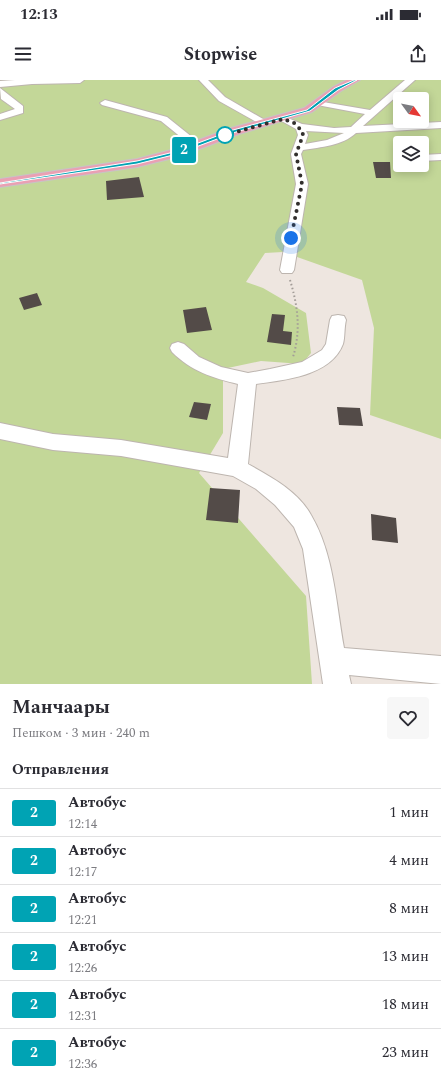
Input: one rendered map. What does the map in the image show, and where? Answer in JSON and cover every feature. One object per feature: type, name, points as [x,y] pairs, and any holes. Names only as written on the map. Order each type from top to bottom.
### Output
[{"type":"main road","points":[[0,183],[137,163],[176,153],[235,131],[283,119],[308,110],[337,89],[355,80]]},
{"type":"street","points":[[0,84],[32,81],[80,80]]},
{"type":"street","points":[[203,80],[222,99],[265,123]]},
{"type":"street","points":[[297,148],[329,143],[347,136],[411,80]]},
{"type":"street","points":[[0,91],[4,97],[20,108],[20,111],[16,113],[0,117]]},
{"type":"street","points":[[320,102],[372,113]]},
{"type":"street","points":[[105,103],[164,118],[197,145]]},
{"type":"street","points":[[283,119],[300,128],[354,131],[441,124]]},
{"type":"street","points":[[287,270],[302,184],[296,158],[297,148],[303,135],[300,128]]},
{"type":"street","points":[[429,158],[441,157]]},
{"type":"street","points":[[178,348],[188,359],[204,367],[224,374],[248,379],[288,373],[318,362],[333,345],[338,320]]},
{"type":"street","points":[[237,468],[248,379]]},
{"type":"street","points":[[0,431],[53,442],[121,448],[237,468],[263,483],[283,498],[303,521],[314,549],[335,672],[441,670]]},
{"type":"path","points":[[287,270],[294,293],[298,316],[297,347],[288,373]]},
{"type":"green space","points":[[0,80],[441,80],[441,439],[370,415],[374,328],[362,280],[283,252],[265,253],[246,282],[263,288],[306,313],[311,353],[302,364],[261,361],[223,369],[223,433],[199,473],[306,596],[312,684],[0,684]]},
{"type":"building","points":[[373,162],[390,162],[391,178],[376,178]]},
{"type":"building","points":[[139,177],[144,197],[107,200],[106,181]]},
{"type":"building","points":[[37,293],[42,305],[24,310],[19,298]]},
{"type":"building","points":[[206,307],[212,330],[187,333],[183,310]]},
{"type":"building","points":[[272,314],[285,315],[283,331],[292,332],[291,345],[267,342]]},
{"type":"building","points":[[194,402],[211,404],[207,420],[189,417]]},
{"type":"building","points":[[337,407],[360,408],[363,426],[339,425]]},
{"type":"building","points":[[210,488],[240,490],[238,523],[206,520]]},
{"type":"building","points":[[371,514],[396,518],[398,543],[372,540]]},
{"type":"bus line","name":"2","points":[[0,183],[137,163],[176,153],[235,131],[297,115],[308,110],[337,89],[355,80]]},
{"type":"route","points":[[225,135],[256,125],[283,119],[294,123],[302,131],[303,135],[299,141],[296,158],[302,184],[291,238]]}]
